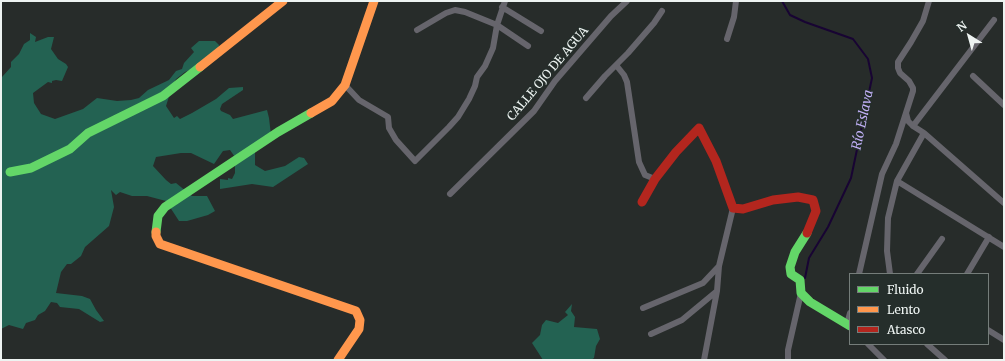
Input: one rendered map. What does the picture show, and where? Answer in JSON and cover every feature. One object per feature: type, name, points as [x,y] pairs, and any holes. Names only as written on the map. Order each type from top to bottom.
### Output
[{"type":"street","points":[[10,172],[31,168],[70,149],[88,133],[164,96],[283,1]]},
{"type":"street","points":[[338,360],[359,329],[360,320],[356,311],[160,244],[156,236],[158,216],[165,207],[278,132],[332,101],[345,85],[374,1]]},
{"type":"street","name":"CALLE OJO DE AGUA","points":[[450,194],[534,111],[555,81],[611,16],[627,1]]},
{"type":"street","points":[[727,39],[734,17],[736,1]]},
{"type":"street","points":[[860,273],[882,174],[896,144],[913,88],[909,81],[900,73],[898,62],[923,21],[929,1]]},
{"type":"street","points":[[345,85],[359,100],[388,117],[389,128],[396,140],[415,161],[449,128],[469,98],[475,86],[477,77],[485,66],[492,48],[503,4],[541,31]]},
{"type":"street","points":[[417,30],[446,13],[455,10],[465,12],[497,25],[528,46]]},
{"type":"street","points":[[586,98],[628,53],[654,23],[662,11]]},
{"type":"street","points":[[913,126],[994,20]]},
{"type":"street","points":[[616,65],[624,75],[627,82],[639,162],[645,175],[655,179]]},
{"type":"street","points":[[973,76],[1004,105]]},
{"type":"street","points":[[906,113],[908,120],[913,126],[924,133],[1004,203]]},
{"type":"street","points":[[642,202],[655,179],[676,152],[699,128],[716,162],[733,208],[719,266],[717,291],[704,360]]},
{"type":"street","points":[[890,273],[887,251],[888,218],[897,181],[924,133]]},
{"type":"street","points":[[897,181],[1004,247]]},
{"type":"street","points":[[733,208],[743,209],[774,200],[798,197],[813,200],[816,211],[808,231],[795,252],[790,267],[791,274],[800,280],[801,293],[788,350],[788,360]]},
{"type":"street","points":[[968,273],[989,238]]},
{"type":"street","points":[[918,273],[942,239]]},
{"type":"street","points":[[643,308],[703,283],[719,266]]},
{"type":"street","points":[[650,334],[682,320],[717,291]]},
{"type":"street","points":[[801,293],[810,302],[849,325]]},
{"type":"street","points":[[989,331],[1004,340]]},
{"type":"street","points":[[869,345],[884,360]]},
{"type":"street","points":[[929,345],[945,360]]},
{"type":"green space","points":[[30,33],[36,37],[35,42],[48,37],[54,37],[51,49],[58,59],[68,67],[62,81],[56,80],[52,81],[52,83],[48,82],[33,93],[34,103],[41,114],[55,119],[83,109],[97,98],[117,101],[139,98],[148,90],[169,80],[176,71],[182,69],[184,63],[194,52],[191,48],[199,41],[215,41],[219,45],[218,51],[201,65],[185,72],[176,79],[173,84],[166,106],[174,118],[177,116],[180,119],[192,113],[216,99],[229,88],[243,87],[243,90],[222,104],[220,109],[221,111],[230,115],[233,119],[267,110],[271,135],[255,149],[255,165],[265,171],[285,166],[299,157],[304,158],[308,164],[273,187],[252,184],[220,189],[220,179],[232,179],[235,173],[235,165],[237,160],[230,150],[223,151],[214,164],[191,153],[156,157],[153,166],[166,180],[171,184],[176,183],[192,196],[207,196],[215,211],[208,215],[187,221],[179,221],[166,201],[147,196],[132,196],[120,192],[116,195],[111,190],[114,207],[109,226],[85,247],[81,256],[71,264],[67,264],[61,272],[56,293],[82,296],[90,299],[104,321],[100,322],[79,309],[60,307],[57,303],[51,302],[45,311],[38,315],[35,320],[26,323],[23,329],[9,325],[1,329],[1,77],[11,67],[11,62],[19,54],[24,44],[30,40]]},
{"type":"green space","points":[[572,304],[571,311],[575,317],[574,327],[597,329],[600,339],[596,346],[594,358],[591,360],[543,360],[532,343],[540,335],[542,325],[546,320],[558,323],[568,315],[565,312]]},
{"type":"waterway","name":"Río Eslava","points":[[782,1],[790,15],[805,22],[853,39],[868,59],[872,78],[851,178],[828,227],[809,258],[805,278]]},
{"type":"traffic: fast","points":[[10,172],[31,168],[70,149],[88,133],[163,96],[200,67]]},
{"type":"traffic: fast","points":[[156,232],[158,216],[165,207],[278,132],[311,113]]},
{"type":"traffic: fast","points":[[807,233],[795,252],[790,267],[791,274],[800,280],[801,293],[810,302],[849,325]]},
{"type":"traffic: slow","points":[[200,67],[283,1]]},
{"type":"traffic: slow","points":[[311,113],[332,101],[345,85],[374,1]]},
{"type":"traffic: slow","points":[[156,232],[156,236],[160,244],[356,311],[360,320],[359,329],[338,360]]},
{"type":"traffic: jam","points":[[642,202],[655,179],[676,152],[699,128],[716,161],[733,208],[743,209],[773,200],[798,197],[813,200],[816,211],[807,233]]}]
